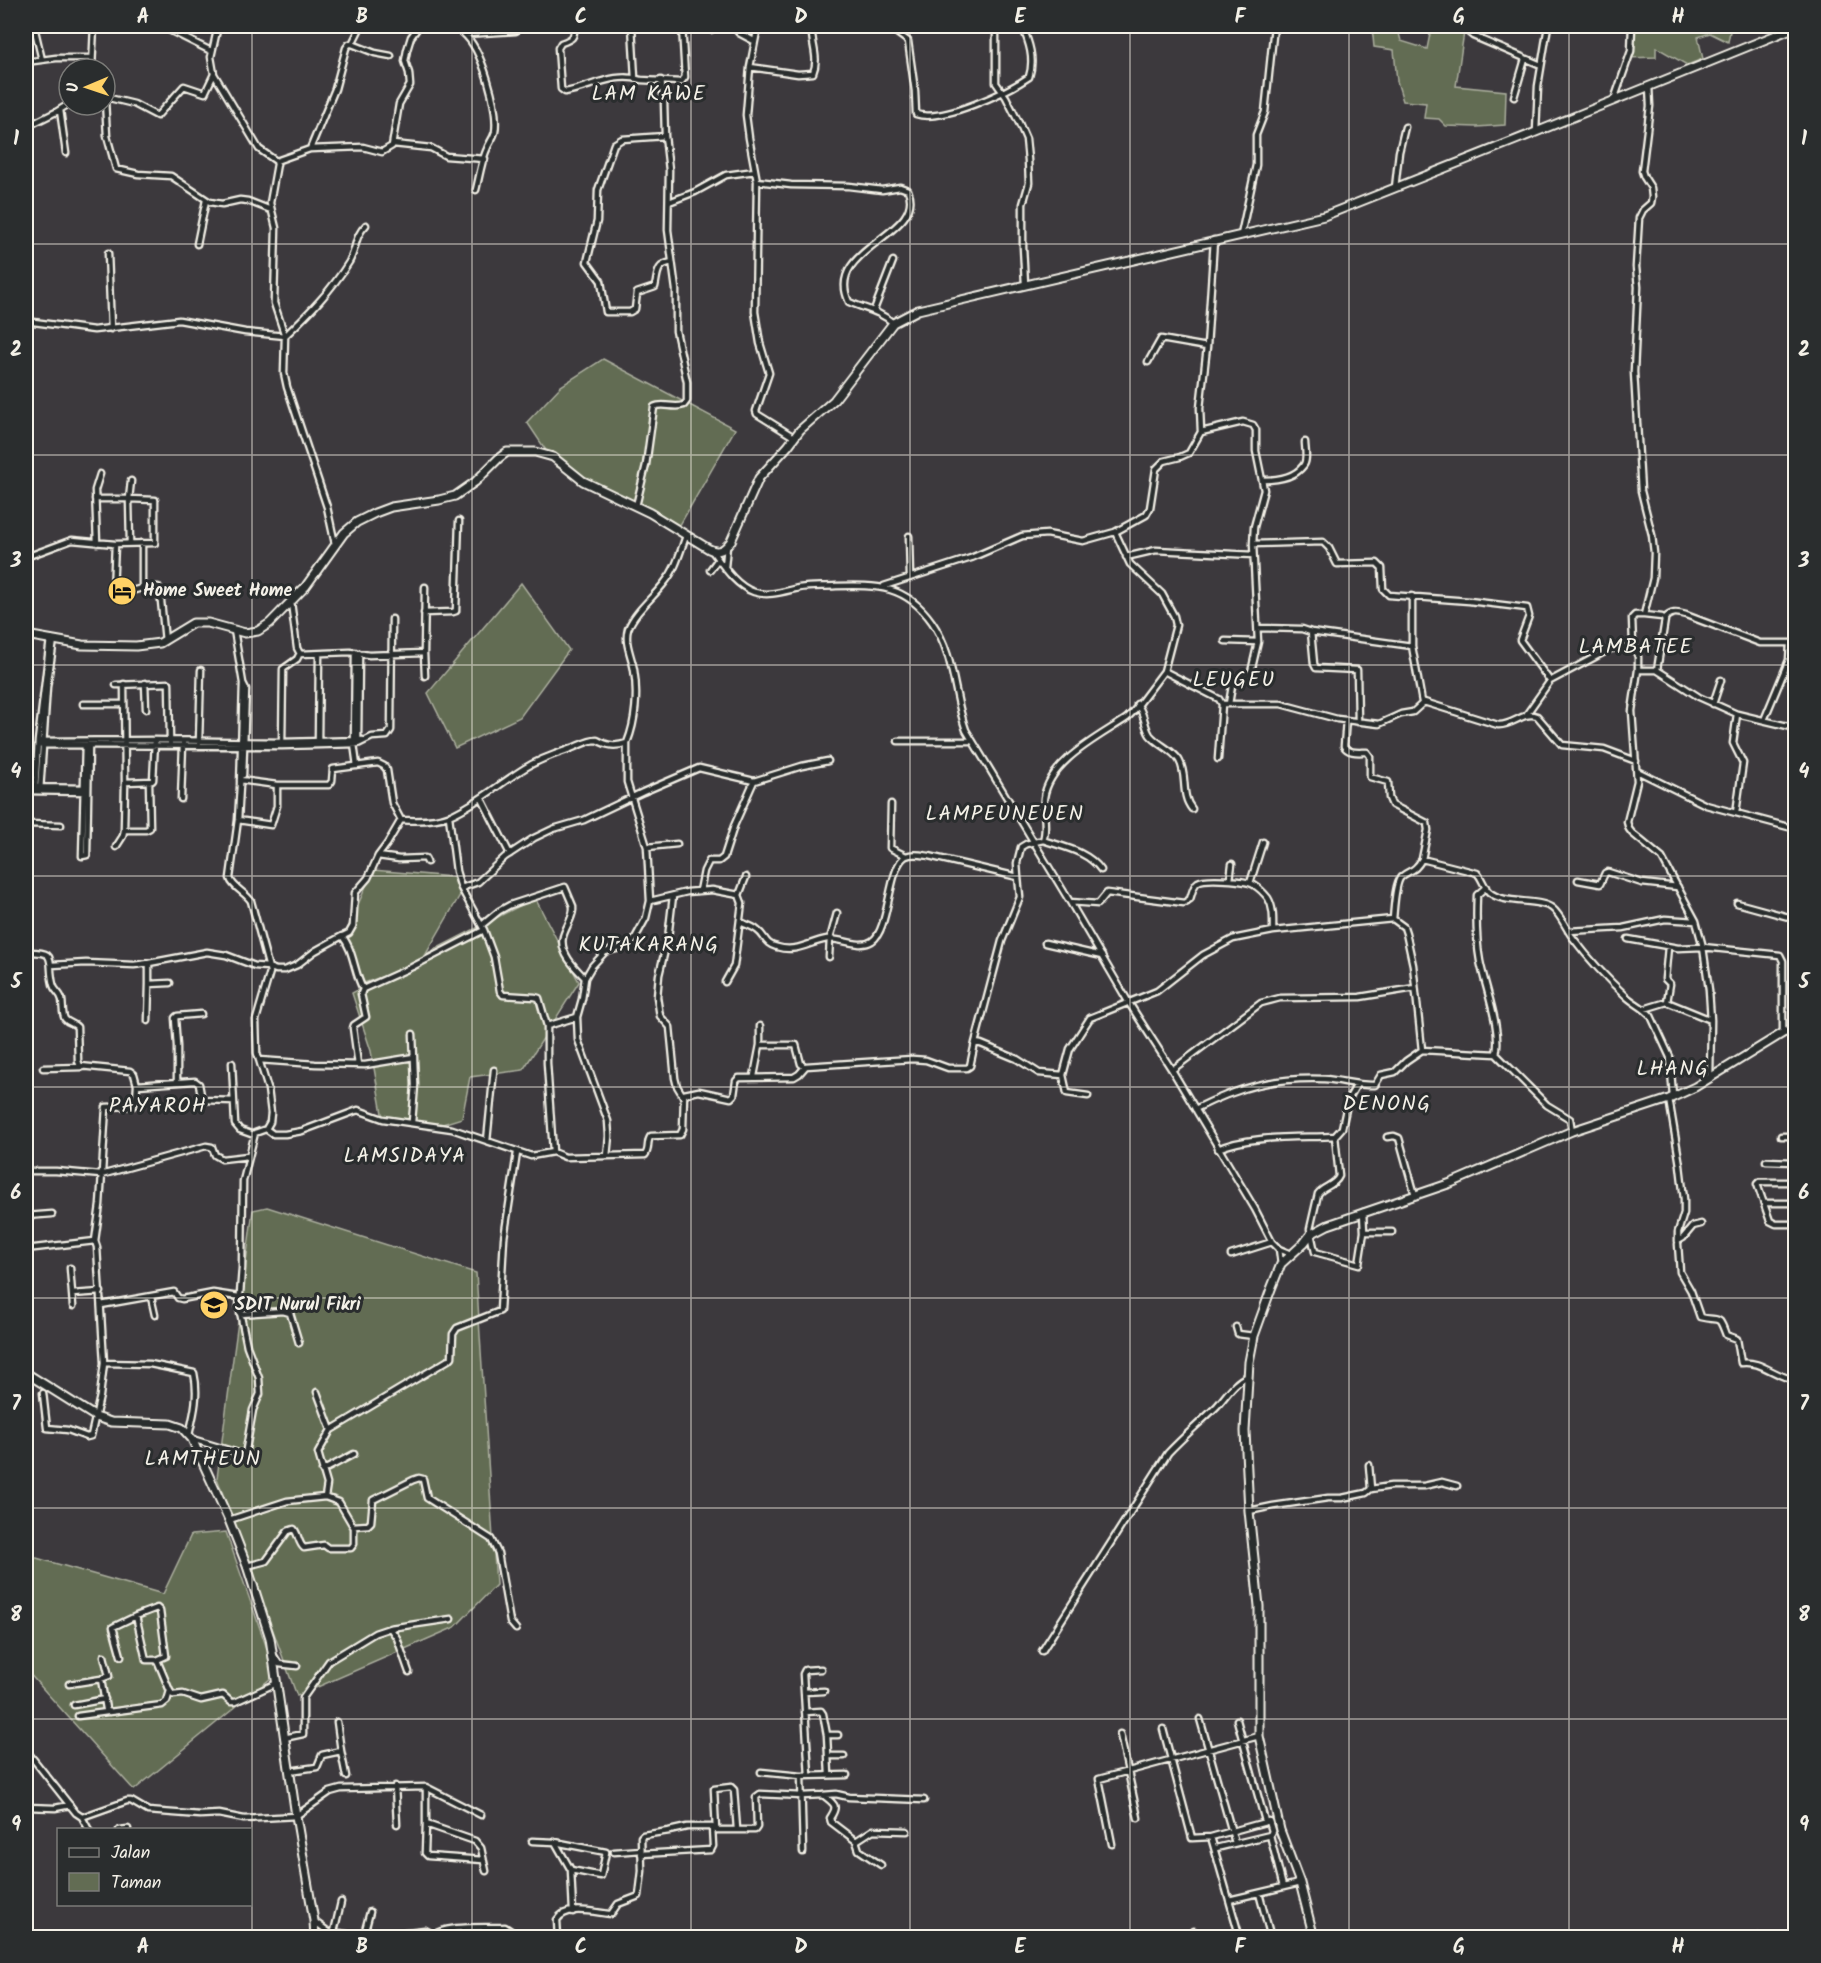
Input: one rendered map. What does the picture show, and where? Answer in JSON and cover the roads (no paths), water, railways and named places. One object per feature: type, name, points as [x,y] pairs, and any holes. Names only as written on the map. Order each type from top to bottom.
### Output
[{"type":"main road","points":[[26,635],[82,645],[136,646],[165,641],[193,623],[208,623],[245,633],[258,631],[270,623],[306,586],[335,544],[357,522],[392,507],[455,496],[465,490],[507,452],[535,452],[553,457],[583,481],[636,506],[712,551],[718,552],[727,546],[736,532],[759,478],[806,423],[834,400],[893,323],[918,310],[1324,216],[1796,27]]},
{"type":"main road","points":[[1314,1938],[1300,1883],[1280,1830],[1259,1736],[1259,1606],[1249,1511],[1245,1431],[1248,1376],[1254,1336],[1281,1264],[1311,1234],[1332,1223],[1451,1183],[1572,1131],[1671,1098],[1695,1087],[1783,1033],[1796,1029]]},
{"type":"main road","points":[[26,1373],[96,1417],[111,1422],[170,1424],[182,1428],[191,1438],[229,1520],[247,1566],[270,1638],[315,1938]]},
{"type":"street","points":[[34,26],[42,60]]},
{"type":"street","points":[[92,57],[94,26]]},
{"type":"street","points":[[160,26],[212,51]]},
{"type":"street","points":[[218,26],[212,51],[211,65],[214,74],[259,149],[276,161],[271,210],[276,228],[274,303],[285,336],[284,373],[327,507],[335,544]]},
{"type":"street","points":[[310,149],[335,89],[346,48],[352,44],[361,26]]},
{"type":"street","points":[[276,161],[310,149],[363,147],[384,152],[390,149],[393,144],[399,104],[410,85],[409,73],[405,65],[407,50],[411,37],[419,26]]},
{"type":"street","points":[[441,26],[457,28],[473,44],[483,63],[494,108],[495,132],[486,150],[476,190]]},
{"type":"street","points":[[465,34],[516,31],[519,26]]},
{"type":"street","points":[[574,26],[572,39],[561,43],[558,48],[562,91],[570,91],[606,80],[635,78],[681,82],[684,80],[682,26]]},
{"type":"street","points":[[632,26],[635,78]]},
{"type":"street","points":[[733,26],[739,33],[754,41]]},
{"type":"street","points":[[758,26],[750,67],[746,115],[757,181],[755,312],[760,343],[769,373],[756,411],[757,414],[794,437]]},
{"type":"street","points":[[750,67],[798,74],[813,73],[815,48],[812,26]]},
{"type":"street","points":[[894,26],[897,33],[908,40],[917,115],[942,114],[960,109],[1002,92],[1029,77],[1031,73],[1030,46],[1022,26]]},
{"type":"street","points":[[996,26],[996,83],[1011,107],[1026,139],[1027,191],[1023,204],[1025,284]]},
{"type":"street","points":[[1241,236],[1256,165],[1257,135],[1265,112],[1274,26]]},
{"type":"street","points":[[1461,26],[1473,36],[1541,65]]},
{"type":"street","points":[[1536,132],[1541,65],[1548,26]]},
{"type":"street","points":[[1614,100],[1631,51],[1632,26]]},
{"type":"street","points":[[352,44],[375,53],[391,56]]},
{"type":"street","points":[[26,62],[57,59]]},
{"type":"street","points":[[1514,97],[1525,59]]},
{"type":"street","points":[[117,101],[134,104],[158,116],[183,86],[205,93],[214,74]]},
{"type":"street","points":[[636,506],[644,473],[654,407],[658,405],[679,408],[687,401],[687,382],[676,332],[676,290],[668,230],[669,170],[664,136],[664,101],[661,80]]},
{"type":"street","points":[[1644,615],[1653,578],[1654,553],[1641,491],[1634,372],[1639,218],[1643,210],[1651,203],[1652,192],[1642,171],[1650,106],[1649,86]]},
{"type":"street","points":[[26,127],[57,112]]},
{"type":"street","points":[[61,117],[66,153]]},
{"type":"street","points":[[106,117],[107,136],[116,169],[138,174],[171,176],[206,200],[222,204],[240,200],[248,201],[271,210]]},
{"type":"street","points":[[1395,188],[1399,152],[1405,127]]},
{"type":"street","points":[[664,136],[622,139],[614,144],[598,190],[597,221],[587,262],[601,281],[606,312],[630,312],[635,309],[637,293],[655,287],[658,269],[664,263],[672,262]]},
{"type":"street","points":[[393,144],[431,148],[446,156],[485,159]]},
{"type":"street","points":[[669,202],[695,192],[726,175],[755,171]]},
{"type":"street","points":[[757,181],[882,190],[900,187],[908,190],[912,200],[908,212],[893,229],[857,257],[846,278],[849,302],[874,310],[893,323]]},
{"type":"street","points":[[197,244],[206,200]]},
{"type":"street","points":[[26,321],[88,330],[179,320],[245,332],[285,336],[320,303],[350,260],[357,234],[366,225]]},
{"type":"street","points":[[712,551],[746,589],[766,594],[802,588],[884,586],[971,558],[1022,536],[1047,534],[1083,542],[1115,532],[1146,516],[1150,508],[1156,469],[1164,461],[1189,453],[1201,432],[1200,408],[1207,347],[1214,240]]},
{"type":"street","points":[[108,253],[111,329]]},
{"type":"street","points":[[874,310],[894,261]]},
{"type":"street","points":[[1148,363],[1161,339],[1207,347]]},
{"type":"street","points":[[1201,432],[1243,422],[1253,425],[1256,430],[1256,451],[1263,480],[1264,490],[1254,527],[1253,544],[1258,642],[1251,672],[1246,677],[1233,680],[1229,704]]},
{"type":"street","points":[[1263,480],[1281,480],[1303,466],[1305,442]]},
{"type":"street","points":[[97,543],[94,500],[100,474]]},
{"type":"street","points":[[130,543],[131,481]]},
{"type":"street","points":[[26,557],[72,540],[115,544],[155,543],[155,500],[94,500]]},
{"type":"street","points":[[424,614],[456,611],[459,521]]},
{"type":"street","points":[[1043,840],[1046,833],[1044,799],[1050,781],[1067,759],[1127,718],[1164,670],[1175,632],[1174,616],[1162,594],[1134,568],[1126,557],[1115,532]]},
{"type":"street","points":[[607,1156],[608,1121],[578,1040],[576,1017],[585,978],[605,952],[628,946],[634,940],[646,918],[650,901],[646,847],[627,782],[627,743],[633,720],[636,684],[627,643],[628,629],[640,610],[667,580],[686,536]]},
{"type":"street","points":[[909,536],[910,578]]},
{"type":"street","points":[[1253,544],[1323,542],[1329,548],[1337,564],[1377,563],[1382,568],[1383,589],[1389,595],[1527,608],[1529,616],[1520,640],[1550,681]]},
{"type":"street","points":[[142,543],[142,588]]},
{"type":"street","points":[[115,544],[113,592],[158,587],[165,641]]},
{"type":"street","points":[[725,567],[727,546]]},
{"type":"street","points":[[1126,557],[1156,550],[1253,555]]},
{"type":"street","points":[[710,570],[718,559]]},
{"type":"street","points":[[884,586],[915,602],[933,623],[943,641],[952,666],[960,712],[972,741],[1129,1003],[1172,1070],[1255,1209],[1272,1242],[1279,1249],[1292,1254]]},
{"type":"street","points":[[425,587],[425,676]]},
{"type":"street","points":[[1222,704],[1281,704],[1346,720],[1384,723],[1401,714],[1415,711],[1422,702],[1412,646],[1412,596]]},
{"type":"street","points":[[291,602],[297,648],[300,653]]},
{"type":"street","points":[[1664,619],[1675,612],[1760,643],[1793,644],[1789,660],[1764,720]]},
{"type":"street","points":[[1664,619],[1644,615],[1635,615],[1632,618],[1633,646],[1638,654],[1632,711],[1637,781],[1627,825],[1632,833],[1662,858],[1696,921],[1703,946],[1710,990],[1710,1078]]},
{"type":"street","points":[[40,743],[282,744],[358,742],[390,734],[392,619]]},
{"type":"street","points":[[1657,670],[1664,619]]},
{"type":"street","points":[[1258,628],[1302,629],[1412,646]]},
{"type":"street","points":[[232,1063],[237,1127],[254,1135],[266,1129],[270,1122],[268,1089],[257,1053],[256,1020],[270,973],[250,901],[231,882],[243,744],[243,683],[234,630]]},
{"type":"street","points":[[1311,632],[1316,668],[1357,670],[1358,722]]},
{"type":"street","points":[[38,789],[45,687],[52,640]]},
{"type":"street","points":[[1225,640],[1258,642]]},
{"type":"street","points":[[1422,702],[1498,725],[1511,724],[1526,715],[1550,681],[1610,649],[1633,646]]},
{"type":"street","points":[[300,653],[392,655],[424,653]]},
{"type":"street","points":[[282,744],[283,669],[297,659],[300,653]]},
{"type":"street","points":[[357,653],[357,766]]},
{"type":"street","points":[[317,743],[319,654]]},
{"type":"street","points":[[199,743],[201,670]]},
{"type":"street","points":[[1164,670],[1216,697],[1222,704],[1218,759]]},
{"type":"street","points":[[1638,670],[1657,670],[1690,693],[1737,714],[1796,728]]},
{"type":"street","points":[[1713,704],[1721,680]]},
{"type":"street","points":[[145,683],[146,709]]},
{"type":"street","points":[[116,685],[169,683],[170,743]]},
{"type":"street","points":[[116,847],[124,830],[124,684]]},
{"type":"street","points":[[83,704],[123,704]]},
{"type":"street","points":[[1137,704],[1144,715],[1151,736],[1178,758],[1187,804],[1192,809]]},
{"type":"street","points":[[1737,714],[1733,742],[1743,763],[1737,813]]},
{"type":"street","points":[[1526,715],[1538,716],[1562,745],[1604,748],[1636,761]]},
{"type":"street","points":[[1346,720],[1344,746],[1346,749],[1367,752],[1370,756],[1370,777],[1388,782],[1392,805],[1427,823],[1428,830],[1422,859],[1414,870],[1401,876],[1398,882],[1393,919]]},
{"type":"street","points":[[401,820],[424,820],[449,816],[482,799],[542,759],[593,740],[609,746],[627,743]]},
{"type":"street","points":[[898,741],[972,741]]},
{"type":"street","points":[[86,790],[87,855],[83,857],[87,742]]},
{"type":"street","points":[[125,782],[153,780],[155,742]]},
{"type":"street","points":[[182,799],[183,743]]},
{"type":"street","points":[[461,888],[478,882],[510,854],[534,838],[553,829],[584,820],[699,768],[754,781],[802,766],[828,761]]},
{"type":"street","points":[[240,780],[277,785],[329,785],[333,769],[378,763],[384,766],[388,775],[392,803],[401,820]]},
{"type":"street","points":[[1637,771],[1701,804],[1796,829]]},
{"type":"street","points":[[700,891],[707,865],[710,861],[719,861],[724,857],[734,826],[754,781]]},
{"type":"street","points":[[124,830],[150,828],[149,782]]},
{"type":"street","points":[[238,820],[271,825],[277,806],[277,785]]},
{"type":"street","points":[[26,789],[86,790]]},
{"type":"street","points":[[482,799],[510,854]]},
{"type":"street","points":[[891,804],[890,848],[906,856],[929,856],[1018,877]]},
{"type":"street","points":[[449,816],[456,871],[461,888],[483,927],[494,957],[501,994],[539,999],[547,1026],[553,1152]]},
{"type":"street","points":[[52,965],[134,965],[207,952],[226,955],[255,966],[285,970],[349,933],[353,926],[355,893],[368,878],[378,856],[401,820]]},
{"type":"street","points":[[26,824],[61,825]]},
{"type":"street","points":[[760,1045],[796,1045],[801,1064],[806,1067],[912,1059],[926,1060],[948,1068],[967,1068],[970,1066],[1000,950],[1020,897],[1017,863],[1021,847],[1043,840],[1085,855],[1095,861],[1101,870]]},
{"type":"street","points":[[1250,883],[1263,842]]},
{"type":"street","points":[[646,847],[677,844]]},
{"type":"street","points":[[378,856],[399,859],[425,858],[427,862]]},
{"type":"street","points":[[740,922],[759,931],[766,943],[786,949],[804,947],[830,939],[862,944],[874,940],[882,928],[896,874],[902,859],[906,856]]},
{"type":"street","points":[[1422,859],[1477,873],[1490,892],[1503,897],[1551,907],[1605,978],[1651,1016],[1670,1057],[1671,1098],[1684,1198],[1684,1213],[1678,1232],[1678,1241],[1693,1226],[1701,1224]]},
{"type":"street","points":[[1230,880],[1232,864]]},
{"type":"street","points":[[1578,880],[1600,884],[1605,873],[1608,872],[1642,883],[1678,887]]},
{"type":"street","points":[[725,982],[734,966],[742,903],[740,895],[746,877]]},
{"type":"street","points":[[1070,902],[1098,904],[1107,893],[1184,903],[1191,899],[1198,881],[1230,880],[1250,883],[1270,901],[1273,931]]},
{"type":"street","points":[[363,989],[412,967],[483,927],[499,910],[565,887],[573,910],[562,937],[562,945],[565,954],[585,978]]},
{"type":"street","points":[[1486,887],[1477,895],[1476,919],[1481,964],[1497,1040],[1496,1054]]},
{"type":"street","points":[[650,901],[687,892],[712,890],[740,895]]},
{"type":"street","points":[[266,1129],[273,1134],[290,1134],[358,1110],[383,1119],[452,1129],[531,1156],[553,1152],[565,1156],[645,1155],[651,1136],[682,1134],[683,1096],[677,1086],[670,1027],[660,1016],[658,1005],[659,975],[668,938],[673,896]]},
{"type":"street","points":[[1737,903],[1796,919]]},
{"type":"street","points":[[829,957],[830,939],[837,913]]},
{"type":"street","points":[[1088,1096],[1067,1093],[1063,1075],[1070,1049],[1089,1019],[1157,991],[1203,955],[1233,939],[1273,931],[1393,919],[1405,929],[1413,964],[1422,1050]]},
{"type":"street","points":[[1568,931],[1623,928],[1665,919],[1696,921]]},
{"type":"street","points":[[342,936],[350,949],[354,968],[363,989],[366,1017],[353,1028],[358,1065]]},
{"type":"street","points":[[1628,939],[1678,948],[1703,946],[1781,956],[1784,961],[1783,1033]]},
{"type":"street","points":[[1045,943],[1102,956]]},
{"type":"street","points":[[1667,1002],[1670,984],[1665,979],[1668,946]]},
{"type":"street","points":[[26,952],[45,952],[49,956],[53,986],[62,998],[65,1019],[77,1027],[78,1061],[83,1067]]},
{"type":"street","points":[[147,1021],[148,963]]},
{"type":"street","points":[[149,984],[170,982]]},
{"type":"street","points":[[1172,1070],[1261,1003],[1280,999],[1360,997],[1415,988]]},
{"type":"street","points":[[1644,1009],[1667,1002],[1711,1020]]},
{"type":"street","points":[[177,1082],[175,1018],[201,1014]]},
{"type":"street","points":[[547,1026],[576,1017]]},
{"type":"street","points":[[754,1076],[760,1045],[760,1026]]},
{"type":"street","points":[[412,1122],[413,1034]]},
{"type":"street","points":[[975,1043],[1017,1059],[1039,1073],[1063,1075]]},
{"type":"street","points":[[1195,1109],[1224,1095],[1264,1083],[1284,1080],[1327,1079],[1375,1085],[1381,1075],[1395,1072],[1406,1060],[1422,1050],[1496,1054],[1547,1105],[1570,1119],[1572,1131]]},
{"type":"street","points":[[259,1060],[358,1065],[414,1057]]},
{"type":"street","points":[[43,1068],[83,1067],[130,1071],[134,1074],[137,1084],[136,1100],[133,1106],[106,1107],[100,1205],[95,1241],[101,1292],[104,1363],[92,1434],[89,1437],[68,1430],[47,1428],[43,1393]]},
{"type":"street","points":[[683,1096],[686,1093],[699,1091],[731,1098],[734,1095],[738,1078],[794,1077],[806,1067]]},
{"type":"street","points":[[487,1141],[494,1070]]},
{"type":"street","points":[[137,1084],[198,1082],[202,1100],[234,1101]]},
{"type":"street","points":[[1218,1149],[1231,1143],[1244,1141],[1335,1136],[1342,1128],[1348,1100],[1357,1084]]},
{"type":"street","points":[[104,1363],[142,1364],[194,1373],[196,1404],[191,1438],[239,1454],[245,1455],[247,1452],[253,1410],[260,1394],[259,1383],[247,1347],[239,1297],[242,1268],[243,1181],[255,1133]]},
{"type":"street","points":[[1335,1136],[1339,1176],[1336,1182],[1317,1194],[1310,1229],[1314,1251],[1357,1265],[1360,1262],[1364,1232],[1364,1212]]},
{"type":"street","points":[[1781,1136],[1796,1137]]},
{"type":"street","points":[[1387,1137],[1399,1138],[1415,1195]]},
{"type":"street","points":[[26,1171],[101,1175],[206,1146],[212,1147],[215,1155],[222,1159],[248,1156]]},
{"type":"street","points":[[331,1430],[450,1359],[455,1329],[500,1311],[504,1238],[518,1153]]},
{"type":"street","points":[[1766,1161],[1796,1162]]},
{"type":"street","points":[[1796,1182],[1757,1182],[1770,1221],[1774,1224],[1796,1224]]},
{"type":"street","points":[[1764,1203],[1796,1203]]},
{"type":"street","points":[[26,1216],[52,1214]]},
{"type":"street","points":[[1364,1232],[1392,1232]]},
{"type":"street","points":[[26,1249],[95,1241]]},
{"type":"street","points":[[1231,1255],[1272,1242]]},
{"type":"street","points":[[1678,1244],[1680,1272],[1691,1291],[1700,1317],[1715,1318],[1724,1325],[1726,1335],[1737,1340],[1741,1363],[1753,1362],[1783,1378],[1796,1380]]},
{"type":"street","points":[[1279,1249],[1281,1264]]},
{"type":"street","points":[[70,1268],[73,1306]]},
{"type":"street","points":[[72,1294],[101,1292]]},
{"type":"street","points":[[101,1305],[174,1292],[178,1298],[182,1299],[213,1293],[239,1297]]},
{"type":"street","points":[[151,1297],[155,1315]]},
{"type":"street","points":[[240,1314],[283,1311],[290,1313],[299,1342]]},
{"type":"street","points":[[1236,1327],[1238,1334],[1254,1336]]},
{"type":"street","points":[[1042,1651],[1168,1454],[1187,1432],[1216,1407],[1238,1380],[1248,1376]]},
{"type":"street","points":[[317,1392],[331,1430],[318,1456],[327,1484],[325,1497]]},
{"type":"street","points":[[322,1471],[354,1454]]},
{"type":"street","points":[[1369,1464],[1371,1489]]},
{"type":"street","points":[[354,1527],[370,1524],[371,1506],[374,1499],[413,1480],[423,1479],[428,1498],[491,1539],[498,1553],[510,1622],[516,1629]]},
{"type":"street","points":[[1249,1511],[1328,1498],[1342,1498],[1366,1493],[1371,1489],[1402,1485],[1424,1486],[1441,1482],[1456,1486]]},
{"type":"street","points":[[229,1520],[287,1501],[325,1497],[339,1502],[354,1527],[354,1544],[351,1548],[328,1548],[324,1545],[304,1548],[296,1531],[294,1529],[288,1531],[266,1561],[247,1566]]},
{"type":"street","points":[[121,1656],[113,1627],[136,1616],[157,1608],[166,1656],[158,1660],[146,1660],[136,1616]]},
{"type":"street","points":[[284,1738],[303,1734],[303,1698],[329,1661],[375,1633],[390,1628],[451,1619]]},
{"type":"street","points":[[390,1628],[397,1638],[409,1672]]},
{"type":"street","points":[[69,1684],[109,1676],[104,1656]]},
{"type":"street","points":[[274,1656],[279,1664],[297,1666]]},
{"type":"street","points":[[158,1660],[173,1695],[183,1694],[201,1700],[223,1695],[231,1702],[235,1702],[277,1683]]},
{"type":"street","points":[[809,1776],[804,1671],[821,1669]]},
{"type":"street","points":[[101,1679],[107,1712]]},
{"type":"street","points":[[78,1716],[162,1705],[168,1701],[170,1691]]},
{"type":"street","points":[[804,1692],[824,1691]]},
{"type":"street","points":[[74,1705],[105,1699]]},
{"type":"street","points":[[805,1712],[822,1712],[827,1735],[829,1775]]},
{"type":"street","points":[[1200,1719],[1235,1843]]},
{"type":"street","points":[[1237,1720],[1265,1821]]},
{"type":"street","points":[[336,1722],[346,1776]]},
{"type":"street","points":[[1163,1729],[1192,1838],[1212,1837],[1269,1821],[1272,1831],[1270,1835],[1283,1887]]},
{"type":"street","points":[[1120,1734],[1138,1818]]},
{"type":"street","points":[[827,1735],[838,1735]]},
{"type":"street","points":[[1112,1844],[1099,1779],[1259,1736]]},
{"type":"street","points":[[26,1750],[78,1816],[82,1817],[88,1828]]},
{"type":"street","points":[[289,1771],[317,1767],[322,1755],[341,1751]]},
{"type":"street","points":[[828,1756],[844,1756]]},
{"type":"street","points":[[761,1772],[801,1776],[847,1774]]},
{"type":"street","points":[[801,1776],[803,1852]]},
{"type":"street","points":[[82,1817],[127,1801],[148,1811],[219,1814],[244,1819],[296,1816],[335,1790],[395,1786],[426,1787],[481,1815]]},
{"type":"street","points":[[395,1786],[397,1824]]},
{"type":"street","points":[[426,1787],[425,1853],[428,1856],[483,1860]]},
{"type":"street","points":[[615,1852],[711,1850],[714,1828],[714,1789],[731,1787],[734,1790],[736,1830]]},
{"type":"street","points":[[558,1938],[559,1917],[573,1912],[613,1914],[618,1904],[638,1897],[642,1871],[641,1837],[645,1834],[669,1832],[687,1827],[753,1830],[757,1828],[756,1797],[758,1794],[802,1796],[836,1794],[849,1797],[924,1800]]},
{"type":"street","points":[[822,1795],[835,1807],[830,1818],[831,1822],[856,1841],[859,1850],[881,1865]]},
{"type":"street","points":[[26,1807],[55,1808],[70,1805]]},
{"type":"street","points":[[426,1824],[475,1841],[481,1848],[486,1871]]},
{"type":"street","points":[[856,1841],[873,1830],[907,1831]]},
{"type":"street","points":[[1216,1848],[1270,1835]]},
{"type":"street","points":[[1212,1837],[1240,1938]]},
{"type":"street","points":[[532,1841],[555,1842],[606,1851],[601,1876],[571,1870]]},
{"type":"street","points":[[555,1842],[571,1870],[573,1912]]},
{"type":"street","points":[[1229,1900],[1300,1883]]},
{"type":"street","points":[[1259,1893],[1271,1938]]},
{"type":"street","points":[[334,1932],[341,1902]]},
{"type":"street","points":[[363,1937],[370,1912]]},
{"type":"street","points":[[314,1921],[330,1933],[363,1937],[424,1930],[429,1932],[430,1937],[448,1929],[506,1927],[511,1930],[513,1938]]},
{"type":"street","points":[[26,1927],[30,1938]]},
{"type":"street","points":[[1194,1931],[1196,1938]]},
{"type":"place","name":"Home Sweet Home","points":[[122,591]]},
{"type":"place","name":"SDIT Nurul Fikri","points":[[214,1305]]},
{"type":"district","name":"LAM KAWE","points":[[649,94]]},
{"type":"district","name":"LAMBATEE","points":[[1636,647]]},
{"type":"district","name":"LEUGEU","points":[[1234,680]]},
{"type":"district","name":"LAMPEUNEUEN","points":[[1005,814]]},
{"type":"district","name":"KUTAKARANG","points":[[649,945]]},
{"type":"district","name":"LHANG","points":[[1673,1069]]},
{"type":"district","name":"DENONG","points":[[1387,1104]]},
{"type":"district","name":"PAYAROH","points":[[158,1106]]},
{"type":"district","name":"LAMSIDAYA","points":[[405,1156]]},
{"type":"district","name":"LAMTHEUN","points":[[203,1459]]}]
